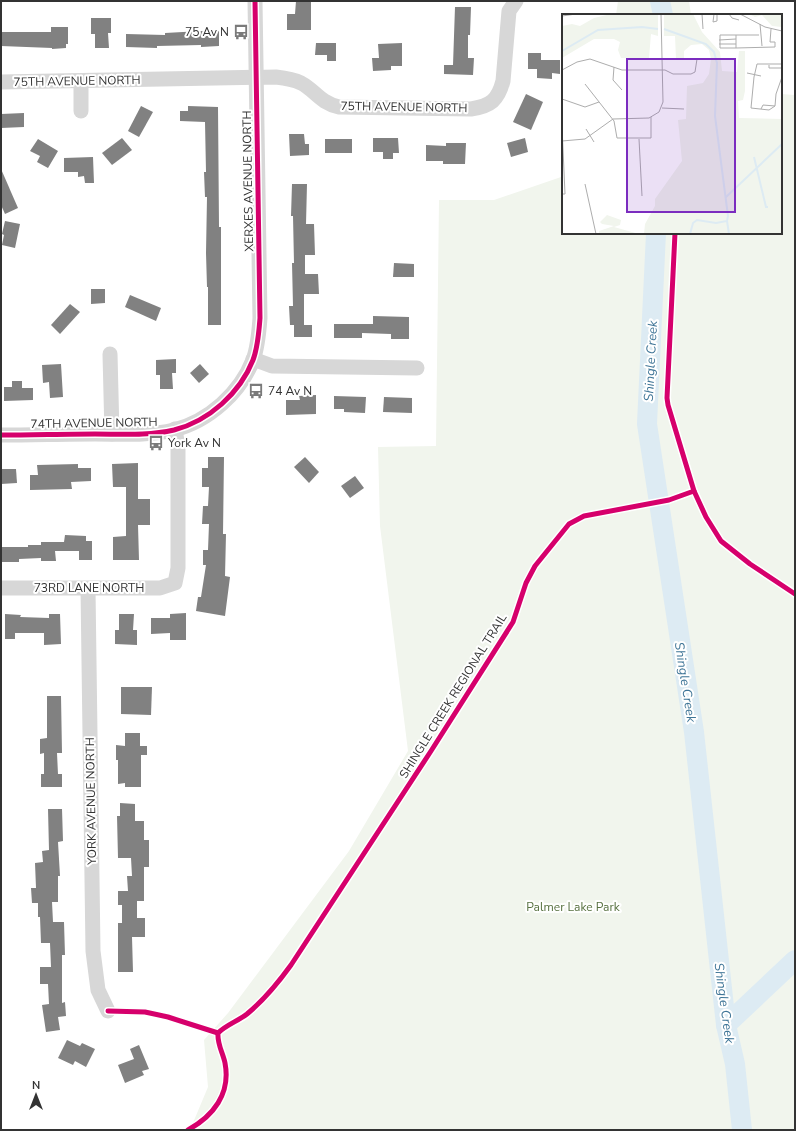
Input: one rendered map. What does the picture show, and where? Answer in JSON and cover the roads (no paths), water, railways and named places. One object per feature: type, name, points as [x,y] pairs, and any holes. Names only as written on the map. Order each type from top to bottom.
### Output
[{"type":"street","name":"XERXES AVENUE NORTH","points":[[253,359],[259,334],[260,311],[255,1]]},
{"type":"street","name":"75TH AVENUE NORTH","points":[[1,82],[276,77],[291,79],[301,83],[321,99],[331,105],[339,107],[471,109],[483,107],[493,102],[500,92],[503,81],[509,11],[516,1]]},
{"type":"street","points":[[81,81],[81,111]]},
{"type":"street","points":[[110,354],[112,434]]},
{"type":"street","points":[[253,359],[272,366],[417,368]]},
{"type":"street","name":"74TH AVENUE NORTH","points":[[1,435],[147,434],[175,429],[197,421],[219,406],[241,382],[253,359]]},
{"type":"street","name":"73RD LANE NORTH","points":[[1,588],[160,588],[175,582],[178,568],[178,448],[175,429]]},
{"type":"street","name":"YORK AVENUE NORTH","points":[[88,589],[93,951],[98,990],[108,1011]]},
{"type":"waterway","name":"Shingle Creek","points":[[660,1],[663,14]]},
{"type":"waterway","name":"Shingle Creek","points":[[656,234],[647,424],[694,732],[726,1025],[735,1064],[742,1130]]},
{"type":"waterway","points":[[726,1025],[795,960]]},
{"type":"place","name":"75 Av N","points":[[241,32]]},
{"type":"place","name":"74 Av N","points":[[256,391]]},
{"type":"place","name":"York Av N","points":[[156,443]]},
{"type":"park label","name":"Palmer Lake Park","points":[[573,907]]}]
